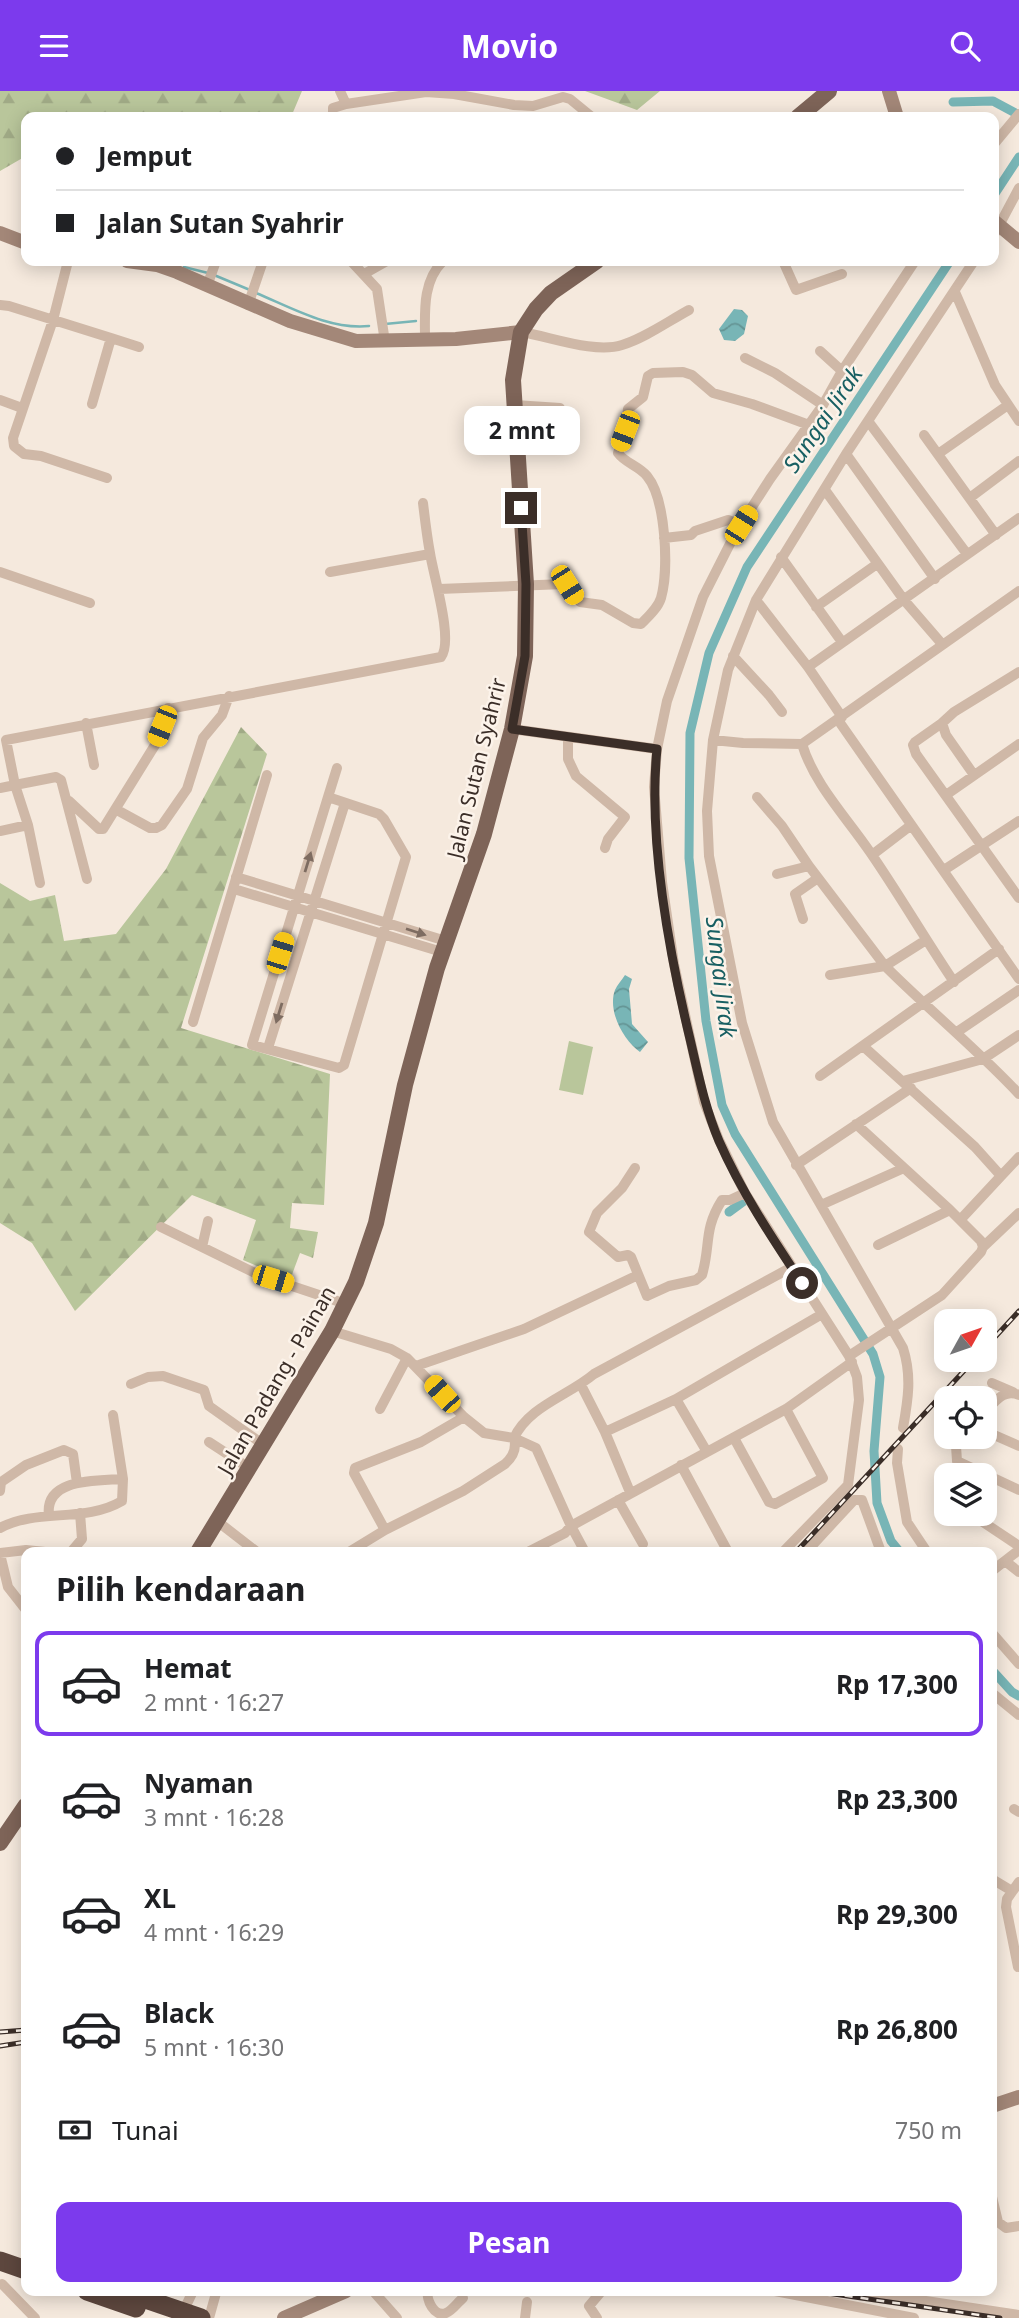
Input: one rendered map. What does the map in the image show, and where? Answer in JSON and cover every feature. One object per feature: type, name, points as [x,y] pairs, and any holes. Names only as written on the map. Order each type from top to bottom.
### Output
[{"type":"highway","points":[[0,2248],[21,2255]]},
{"type":"highway","points":[[0,2261],[21,2268]]},
{"type":"highway","points":[[101,2296],[164,2318]]},
{"type":"highway","points":[[137,2296],[192,2315]]},
{"type":"main road","points":[[803,112],[830,91]]},
{"type":"main road","name":"Jalan Sutan Syahrir","points":[[376,1223],[405,1085],[444,946],[484,834],[512,729],[525,656],[526,584],[513,380],[521,332],[536,309],[551,293],[590,266]]},
{"type":"main road","name":"Jalan Padang - Painan","points":[[201,1547],[332,1331],[346,1304],[376,1223]]},
{"type":"main road","points":[[2,1836],[21,1811]]},
{"type":"street","points":[[340,91],[346,104]]},
{"type":"street","points":[[890,91],[896,112]]},
{"type":"street","points":[[332,112],[332,108],[346,104],[426,92],[533,106],[563,97],[586,112]]},
{"type":"street","points":[[999,138],[1016,117]]},
{"type":"street","points":[[999,221],[1019,188]]},
{"type":"street","points":[[999,228],[1019,242]]},
{"type":"street","points":[[0,233],[21,241]]},
{"type":"street","points":[[67,266],[53,320],[22,408],[13,446],[17,451],[41,456],[107,478]]},
{"type":"street","points":[[163,266],[212,274],[249,302],[339,338],[356,341],[456,339],[521,332],[578,345],[622,345],[689,310]]},
{"type":"street","points":[[249,302],[262,266]]},
{"type":"street","points":[[356,266],[377,287],[385,339]]},
{"type":"street","points":[[364,274],[378,266]]},
{"type":"street","points":[[425,339],[428,288],[438,266]]},
{"type":"street","points":[[785,266],[796,290],[842,274]]},
{"type":"street","points":[[788,1547],[848,1485],[859,1400],[857,1377],[852,1357],[746,1194],[719,1140],[704,1102],[683,1010],[662,881],[654,787],[657,749],[667,701],[703,597],[741,525],[770,479],[823,405],[842,371],[912,266]]},
{"type":"street","points":[[903,1428],[910,1389],[908,1364],[903,1348],[889,1329],[773,1122],[750,1050],[717,905],[709,856],[708,811],[713,740],[733,656],[756,600],[846,454],[971,266]]},
{"type":"street","points":[[955,292],[995,385],[1019,421]]},
{"type":"street","points":[[0,305],[139,348]]},
{"type":"street","points":[[92,404],[111,338]]},
{"type":"street","points":[[820,351],[842,371]]},
{"type":"street","points":[[745,358],[775,373],[823,405]]},
{"type":"street","points":[[439,589],[564,584],[580,602],[602,605],[633,623],[641,624],[660,600],[666,562],[664,538],[659,503],[648,477],[618,453],[628,409],[643,397],[648,376],[653,373],[684,372],[692,375],[713,393],[808,425]]},
{"type":"street","points":[[0,400],[22,408]]},
{"type":"street","points":[[514,405],[560,408]]},
{"type":"street","points":[[938,454],[1008,405]]},
{"type":"street","points":[[867,422],[967,554]]},
{"type":"street","points":[[924,435],[996,535]]},
{"type":"street","points":[[846,454],[935,579]]},
{"type":"street","points":[[971,497],[1019,461]]},
{"type":"street","points":[[825,490],[904,600],[942,644]]},
{"type":"street","points":[[40,883],[6,740],[436,659],[445,652],[446,647],[439,589],[430,554],[423,503]]},
{"type":"street","points":[[808,667],[1019,518]]},
{"type":"street","points":[[664,538],[691,535],[695,531],[728,520],[741,525]]},
{"type":"street","points":[[330,572],[430,554]]},
{"type":"street","points":[[781,557],[842,642]]},
{"type":"street","points":[[816,607],[877,564]]},
{"type":"street","points":[[0,572],[90,603]]},
{"type":"street","points":[[713,740],[802,744],[1019,591]]},
{"type":"street","points":[[756,600],[808,667],[910,826],[944,870],[1019,979]]},
{"type":"street","points":[[733,656],[782,712]]},
{"type":"street","points":[[1019,671],[954,712],[913,745],[916,754],[1019,898]]},
{"type":"street","points":[[117,810],[150,828],[162,825],[187,789],[203,738],[222,715],[229,696]]},
{"type":"street","points":[[68,799],[99,829],[103,829],[155,745],[168,708]]},
{"type":"street","points":[[86,723],[94,765]]},
{"type":"street","points":[[942,723],[943,729],[974,775]]},
{"type":"street","points":[[512,729],[568,738],[615,741],[657,749]]},
{"type":"street","points":[[568,738],[568,759],[576,776],[625,817],[608,839],[605,848]]},
{"type":"street","points":[[802,744],[820,781],[872,855],[954,982]]},
{"type":"street","points":[[946,795],[1019,744]]},
{"type":"street","points":[[328,797],[379,814],[384,818],[406,857],[344,1065],[339,1068],[252,1045],[296,901],[328,797],[337,768]]},
{"type":"street","points":[[194,1022],[267,775]]},
{"type":"street","points":[[0,788],[56,777],[61,780],[87,880]]},
{"type":"street","points":[[757,797],[782,825],[818,879],[885,966],[1019,1094]]},
{"type":"street","points":[[268,1048],[345,803]]},
{"type":"street","points":[[944,870],[1019,821]]},
{"type":"street","points":[[0,831],[27,825]]},
{"type":"street","points":[[872,855],[910,826]]},
{"type":"street","points":[[777,874],[809,866]]},
{"type":"street","points":[[1008,881],[1019,873]]},
{"type":"street","points":[[803,919],[795,894],[818,879]]},
{"type":"street","points":[[235,883],[444,946]]},
{"type":"street","points":[[830,975],[885,966],[926,940]]},
{"type":"street","points":[[820,1076],[999,949]]},
{"type":"street","points":[[957,1032],[1019,990]]},
{"type":"street","points":[[796,1165],[907,1085],[983,1059],[1019,1035]]},
{"type":"street","points":[[863,1046],[975,1147],[1001,1176]]},
{"type":"street","points":[[856,1124],[961,1219],[981,1241],[983,1247]]},
{"type":"street","points":[[961,1219],[1019,1157]]},
{"type":"street","points":[[635,1168],[622,1188],[597,1213],[589,1233],[618,1257],[631,1257],[647,1296],[669,1286],[696,1280],[702,1275],[707,1233],[714,1213],[722,1200],[746,1194]]},
{"type":"street","points":[[821,1205],[904,1168]]},
{"type":"street","points":[[878,1245],[950,1210]]},
{"type":"street","points":[[538,1547],[630,1492],[786,1409],[889,1329],[946,1291],[972,1264],[983,1247],[1019,1213]]},
{"type":"street","points":[[202,1247],[208,1221]]},
{"type":"street","points":[[161,1227],[260,1275],[346,1304]]},
{"type":"street","points":[[357,1547],[463,1491],[505,1464],[511,1459],[516,1445],[514,1438],[519,1427],[531,1415],[581,1385],[594,1374],[792,1267]]},
{"type":"street","points":[[416,1366],[524,1329],[638,1275]]},
{"type":"street","points":[[605,1431],[676,1398],[817,1317]]},
{"type":"street","points":[[332,1331],[391,1349],[407,1358],[464,1417],[484,1433],[514,1438],[536,1448],[582,1547]]},
{"type":"street","points":[[380,1409],[407,1358]]},
{"type":"street","points":[[131,1384],[155,1375],[200,1388],[206,1394],[209,1406],[264,1445]]},
{"type":"street","points":[[992,1383],[1017,1393]]},
{"type":"street","points":[[581,1385],[605,1431],[630,1492]]},
{"type":"street","points":[[997,1399],[1017,1393]]},
{"type":"street","points":[[676,1398],[707,1451]]},
{"type":"street","points":[[734,1438],[769,1502],[775,1504],[822,1478],[786,1409]]},
{"type":"street","points":[[0,1528],[16,1520],[80,1513],[122,1501],[124,1497],[113,1415]]},
{"type":"street","points":[[385,1530],[354,1473],[355,1468],[421,1442],[464,1417]]},
{"type":"street","points":[[997,1436],[1019,1447]]},
{"type":"street","points":[[209,1442],[249,1468]]},
{"type":"street","points":[[898,1449],[897,1463],[907,1523],[924,1547]]},
{"type":"street","points":[[956,1449],[957,1461],[1019,1490]]},
{"type":"street","points":[[0,1491],[1,1482],[26,1465],[64,1450],[73,1454],[77,1483]]},
{"type":"street","points":[[681,1465],[725,1547]]},
{"type":"street","points":[[49,1516],[47,1506],[51,1497],[60,1489],[77,1483],[122,1479]]},
{"type":"street","points":[[618,1500],[643,1544]]},
{"type":"street","points":[[811,1547],[854,1500],[862,1500],[879,1547]]},
{"type":"street","points":[[75,1547],[82,1539],[80,1513]]},
{"type":"street","points":[[217,1521],[251,1547]]},
{"type":"street","points":[[988,1526],[1019,1548],[997,1568]]},
{"type":"street","points":[[21,1551],[0,1554],[4,1588],[21,1605]]},
{"type":"street","points":[[1005,1562],[1019,1572]]},
{"type":"street","points":[[997,1639],[1019,1664]]},
{"type":"street","points":[[997,1697],[1019,1715]]},
{"type":"street","points":[[997,1881],[1016,1887],[1006,1907],[1016,1968]]},
{"type":"street","points":[[997,2104],[1019,2097]]},
{"type":"street","points":[[997,2218],[1006,2228],[1019,2227]]},
{"type":"street","points":[[2,2284],[35,2318]]},
{"type":"street","points":[[192,2315],[194,2296]]},
{"type":"street","points":[[209,2318],[214,2296]]},
{"type":"street","points":[[284,2318],[335,2296]]},
{"type":"street","points":[[377,2296],[397,2318]]},
{"type":"street","points":[[426,2296],[429,2314],[446,2313],[463,2298]]},
{"type":"street","points":[[597,2296],[589,2306],[597,2318]]},
{"type":"street","points":[[794,2296],[863,2314],[914,2318]]},
{"type":"street","points":[[863,2314],[871,2296]]},
{"type":"street","points":[[898,2296],[1019,2315]]},
{"type":"street","points":[[526,2318],[527,2302]]},
{"type":"green space","points":[[0,91],[302,91],[293,112],[21,112],[21,159],[0,171]]},
{"type":"green space","points":[[585,91],[660,91],[637,110]]},
{"type":"green space","points":[[241,727],[267,754],[181,1028],[330,1074],[324,1205],[292,1203],[290,1228],[318,1232],[313,1258],[300,1253],[290,1280],[243,1260],[256,1220],[192,1195],[75,1311],[32,1243],[0,1223],[0,883],[30,901],[55,895],[64,941],[116,934],[166,869]]},
{"type":"green space","points":[[569,1041],[593,1047],[583,1095],[559,1090]]},
{"type":"water","points":[[734,309],[742,310],[748,316],[744,334],[735,341],[724,340],[719,329]]},
{"type":"water","points":[[625,975],[632,979],[629,989],[632,1024],[648,1042],[640,1052],[628,1041],[618,1025],[613,1007],[615,990]]},
{"type":"waterway","points":[[953,102],[993,101],[1019,115]]},
{"type":"waterway","name":"Sungai Jirak","points":[[999,187],[1019,157]]},
{"type":"waterway","name":"Sungai Jirak","points":[[896,1547],[891,1541],[877,1503],[874,1451],[880,1377],[873,1354],[735,1134],[722,1105],[706,1021],[689,858],[690,733],[709,653],[747,567],[947,266]]},
{"type":"waterway","points":[[184,267],[208,273]]},
{"type":"waterway","points":[[214,275],[250,290]]},
{"type":"waterway","points":[[256,293],[326,321],[340,325],[369,326]]},
{"type":"waterway","points":[[385,324],[416,321]]},
{"type":"waterway","points":[[729,1212],[744,1201]]},
{"type":"waterway","name":"Sungai Jirak","points":[[997,1676],[1019,1696]]},
{"type":"railway","points":[[998,1334],[1019,1311]]},
{"type":"railway","points":[[801,1547],[963,1372]]},
{"type":"railway","points":[[0,2032],[21,2030]]},
{"type":"railway","points":[[0,2046],[21,2043]]},
{"type":"railway","points":[[848,2296],[1000,2318]]},
{"type":"route","points":[[521,508],[526,584],[525,656],[512,729],[568,738],[615,741],[657,749],[654,787],[662,881],[674,964],[704,1102],[719,1140],[746,1193],[802,1283]]}]
